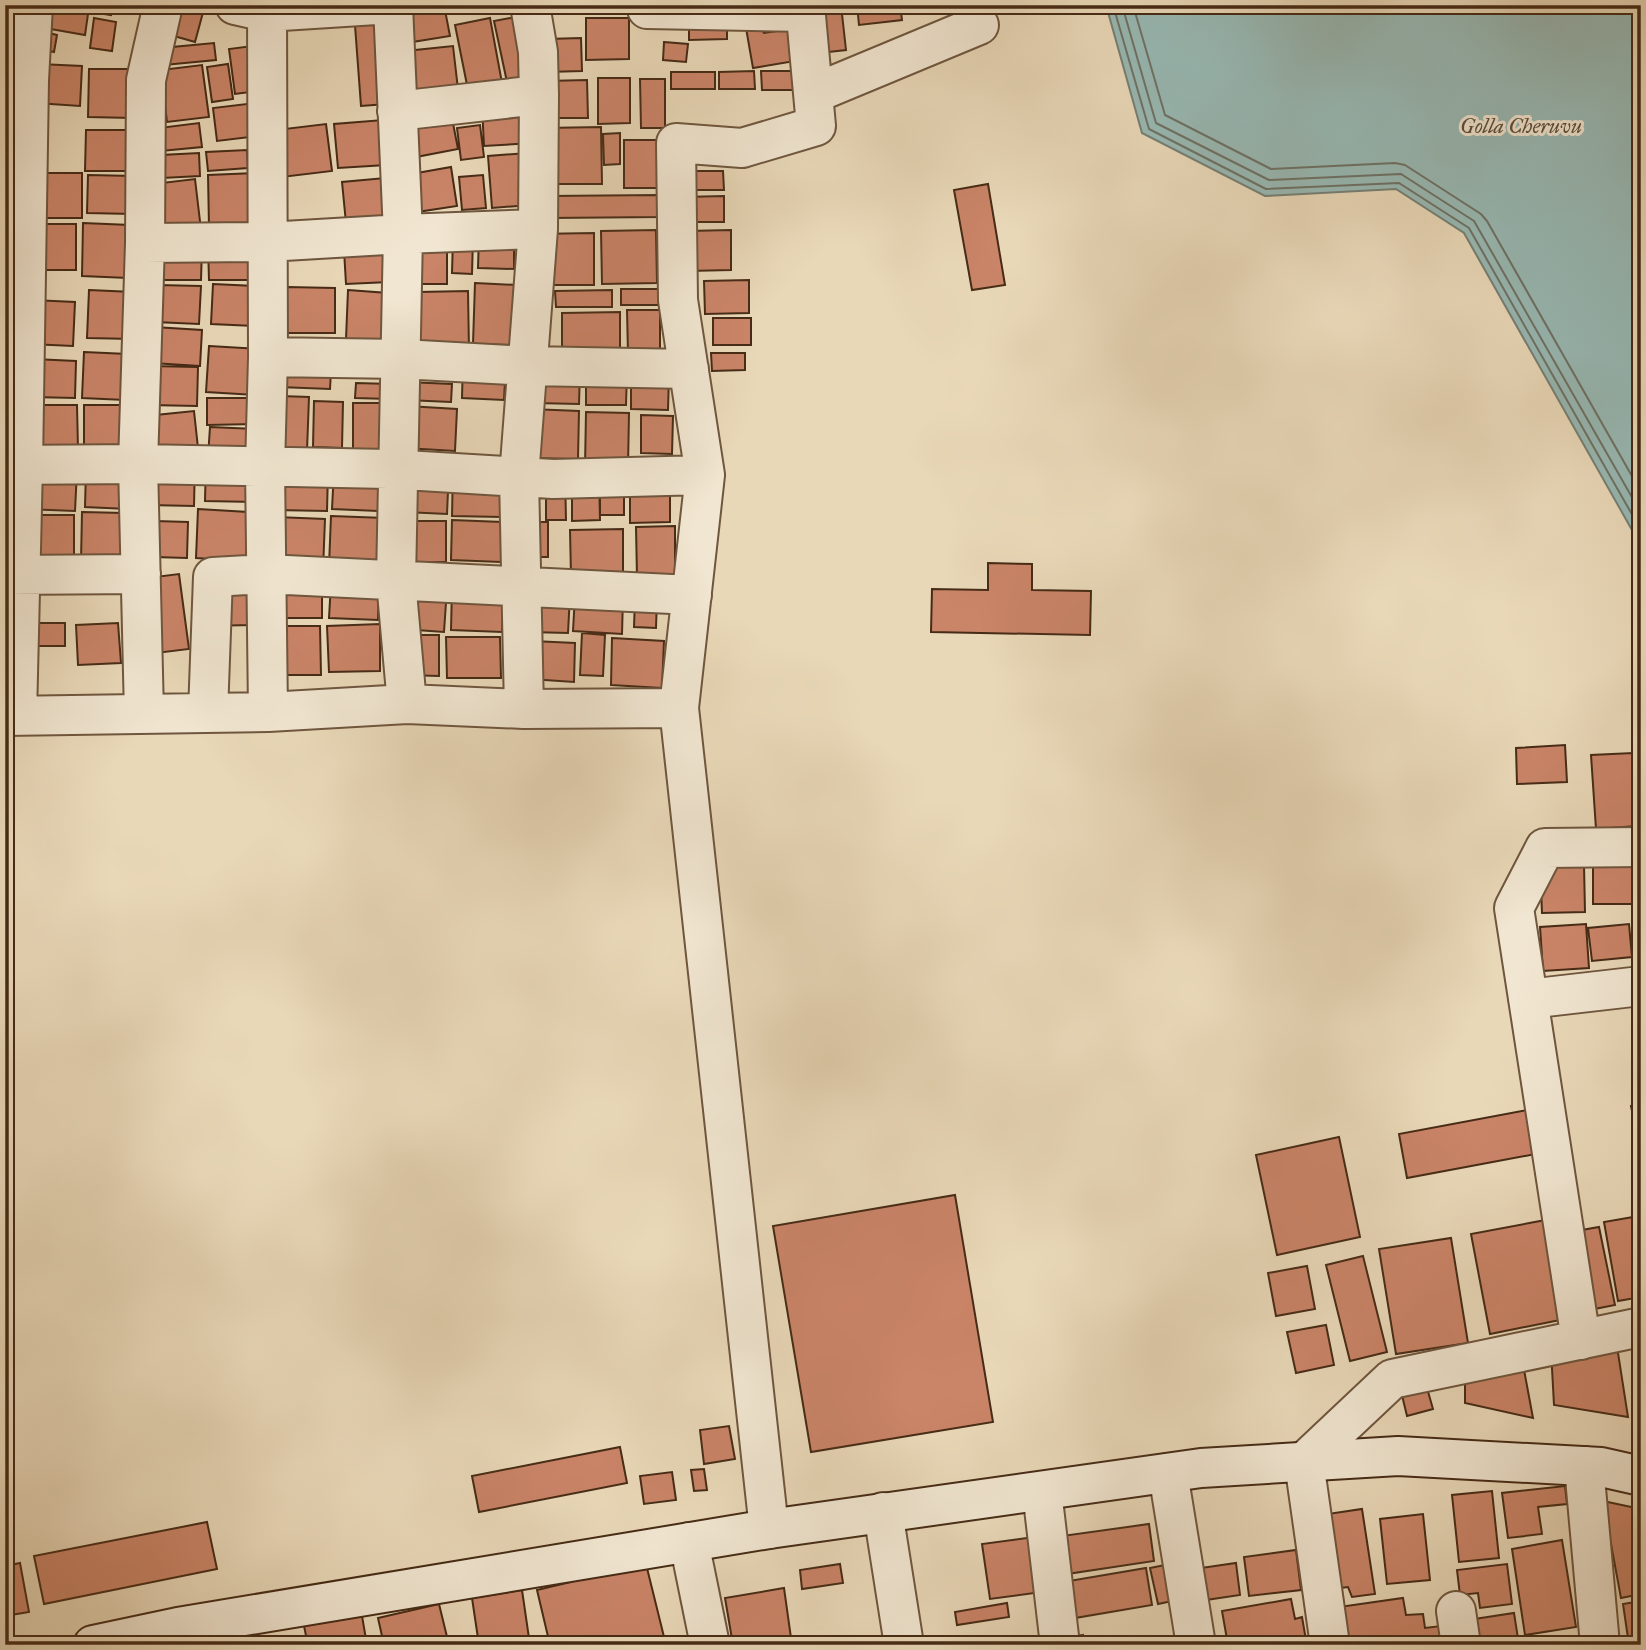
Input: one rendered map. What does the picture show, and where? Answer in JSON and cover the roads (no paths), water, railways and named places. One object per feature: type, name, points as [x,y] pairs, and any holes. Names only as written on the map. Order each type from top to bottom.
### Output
[{"type":"street","points":[[33,5],[14,465],[11,716],[268,712],[407,704],[524,709],[679,708]]},
{"type":"street","points":[[144,714],[139,464],[146,80],[163,5]]},
{"type":"street","points":[[268,712],[265,467],[267,242],[256,8],[376,5]]},
{"type":"street","points":[[393,5],[403,234],[397,581],[407,704]]},
{"type":"street","points":[[524,709],[519,477],[537,229],[539,95],[538,51],[530,5]]},
{"type":"street","points":[[647,9],[806,9],[816,126],[742,148],[676,143],[678,300],[705,475],[679,708],[769,1528]]},
{"type":"street","points":[[813,94],[979,25]]},
{"type":"street","points":[[397,111],[539,95]]},
{"type":"street","points":[[145,243],[267,242],[537,229]]},
{"type":"street","points":[[268,356],[689,369]]},
{"type":"street","points":[[14,465],[139,464],[399,470],[553,479],[705,475]]},
{"type":"street","points":[[13,575],[141,574]]},
{"type":"street","points":[[208,713],[212,577],[266,574],[692,595]]},
{"type":"street","points":[[1581,1340],[1514,908],[1545,848],[1641,847]]},
{"type":"street","points":[[1528,999],[1641,986]]},
{"type":"street","points":[[1304,1462],[1392,1379],[1641,1327]]},
{"type":"street","points":[[93,1645],[178,1627],[769,1528],[1201,1468],[1398,1455],[1601,1467],[1641,1476]]},
{"type":"street","points":[[1304,1462],[1330,1645]]},
{"type":"street","points":[[1584,1466],[1600,1645]]},
{"type":"street","points":[[1168,1473],[1196,1645]]},
{"type":"street","points":[[1042,1491],[1060,1645]]},
{"type":"street","points":[[883,1512],[904,1645]]},
{"type":"street","points":[[689,1542],[710,1645]]},
{"type":"water","name":"Golla Cheruvu","points":[[1106,5],[1641,5],[1641,537],[1632,530],[1464,233],[1396,189],[1265,196],[1142,133]]}]
